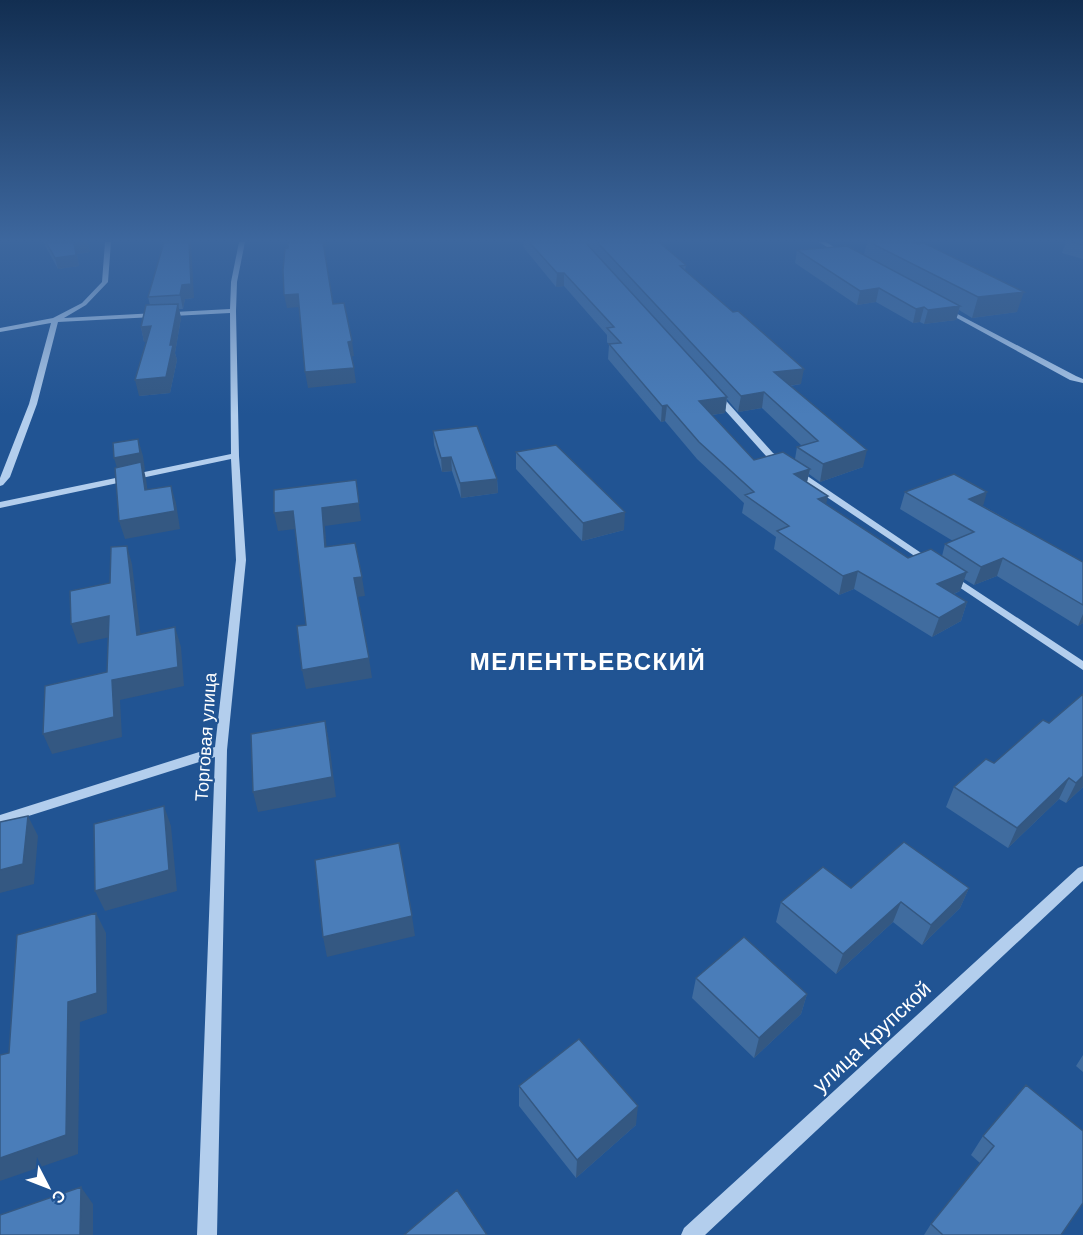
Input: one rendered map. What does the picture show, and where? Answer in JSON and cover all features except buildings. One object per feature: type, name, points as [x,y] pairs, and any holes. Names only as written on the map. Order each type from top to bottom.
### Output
[{"type":"street","points":[[0,483],[6,477],[33,404],[55,320],[88,300]]},
{"type":"street","name":"Торговая улица","points":[[207,1235],[220,750],[241,560],[235,456],[233,300]]},
{"type":"street","points":[[941,307],[1073,378],[1083,381]]},
{"type":"street","points":[[0,330],[55,320],[233,311]]},
{"type":"street","points":[[706,384],[770,455],[936,567]]},
{"type":"street","points":[[0,505],[235,456]]},
{"type":"street","points":[[946,574],[1083,666]]},
{"type":"street","points":[[0,820],[220,750]]},
{"type":"street","name":"улица Крупской","points":[[691,1235],[1083,872]]},
{"type":"district","name":"МЕЛЕНТЬЕВСКИЙ","points":[[588,661]]}]
